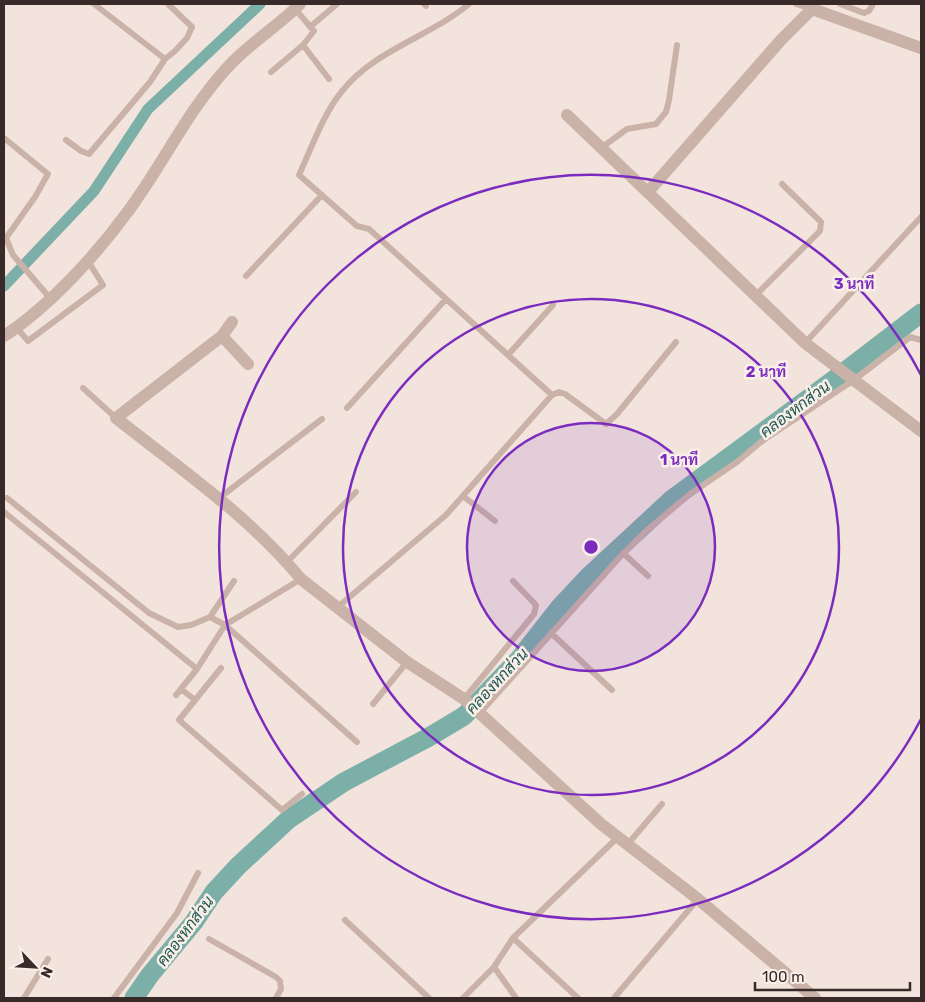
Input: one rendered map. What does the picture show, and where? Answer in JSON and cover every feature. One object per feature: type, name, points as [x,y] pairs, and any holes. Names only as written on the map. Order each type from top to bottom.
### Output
[{"type":"street","points":[[4,336],[50,298],[88,260],[129,210],[180,130],[226,68],[297,6]]},
{"type":"street","points":[[648,192],[781,40],[812,9],[921,48]]},
{"type":"street","points":[[567,115],[805,343],[921,431]]},
{"type":"street","points":[[232,322],[222,336],[116,418],[218,499],[287,562],[301,578],[339,606],[407,662],[464,699],[622,842],[698,899],[813,998]]},
{"type":"street","points":[[222,336],[248,364]]},
{"type":"lane","points":[[94,4],[164,59]]},
{"type":"lane","points":[[66,140],[81,151],[89,154],[150,82],[164,59],[175,51],[187,38],[192,27],[168,4]]},
{"type":"lane","points":[[310,27],[337,4]]},
{"type":"lane","points":[[469,4],[450,19],[421,34],[376,62],[342,91],[318,134],[299,175],[357,226],[369,229],[552,395]]},
{"type":"lane","points":[[796,4],[812,9]]},
{"type":"lane","points":[[826,14],[839,4],[864,13],[869,11],[873,4]]},
{"type":"lane","points":[[271,72],[303,45],[314,31],[297,6]]},
{"type":"lane","points":[[303,45],[330,79]]},
{"type":"lane","points":[[602,148],[616,135],[627,129],[656,124],[666,112],[677,45]]},
{"type":"lane","points":[[4,138],[48,174],[35,197],[6,238],[6,247],[50,298]]},
{"type":"lane","points":[[756,295],[820,231],[821,222],[782,184]]},
{"type":"lane","points":[[246,276],[322,195]]},
{"type":"lane","points":[[805,343],[921,217]]},
{"type":"lane","points":[[16,327],[28,341],[103,285],[88,260]]},
{"type":"lane","points":[[347,408],[446,299]]},
{"type":"lane","points":[[508,355],[553,305]]},
{"type":"lane","points":[[478,712],[623,553],[690,494],[737,462],[762,441],[854,380],[910,337],[921,340]]},
{"type":"lane","points":[[339,606],[446,515],[552,395],[559,392],[565,394],[606,424],[617,414],[676,342]]},
{"type":"lane","points":[[83,388],[116,418]]},
{"type":"lane","points":[[218,499],[322,419]]},
{"type":"lane","points":[[287,562],[356,492]]},
{"type":"lane","points":[[463,496],[495,521]]},
{"type":"lane","points":[[7,498],[149,613],[178,627],[192,626],[210,617],[234,581]]},
{"type":"lane","points":[[4,512],[197,669]]},
{"type":"lane","points":[[623,553],[648,576]]},
{"type":"lane","points":[[176,695],[197,669],[225,625],[301,578]]},
{"type":"lane","points":[[464,699],[534,614],[536,605],[513,581]]},
{"type":"lane","points":[[210,617],[225,625],[357,742]]},
{"type":"lane","points":[[551,633],[612,690]]},
{"type":"lane","points":[[373,704],[407,662]]},
{"type":"lane","points":[[221,668],[179,720],[282,810],[302,794]]},
{"type":"lane","points":[[181,689],[195,700]]},
{"type":"lane","points":[[463,998],[494,967],[513,938],[622,842],[662,804]]},
{"type":"lane","points":[[114,998],[177,913],[198,873]]},
{"type":"lane","points":[[614,998],[698,899]]},
{"type":"lane","points":[[345,920],[429,998]]},
{"type":"lane","points":[[513,938],[578,998]]},
{"type":"lane","points":[[208,940],[276,977],[280,981],[281,989],[276,998]]},
{"type":"lane","points":[[24,998],[48,959]]},
{"type":"lane","points":[[494,967],[516,998]]},
{"type":"waterway","points":[[4,286],[94,191],[148,109],[260,4]]},
{"type":"waterway","name":"คลองหกส่วน","points":[[844,372],[921,313]]},
{"type":"waterway","name":"คลองหกส่วน","points":[[134,998],[150,975],[194,922],[214,892],[238,866],[289,819],[344,782],[429,737],[464,716],[519,659],[559,608],[588,577],[671,500],[839,376]]}]
